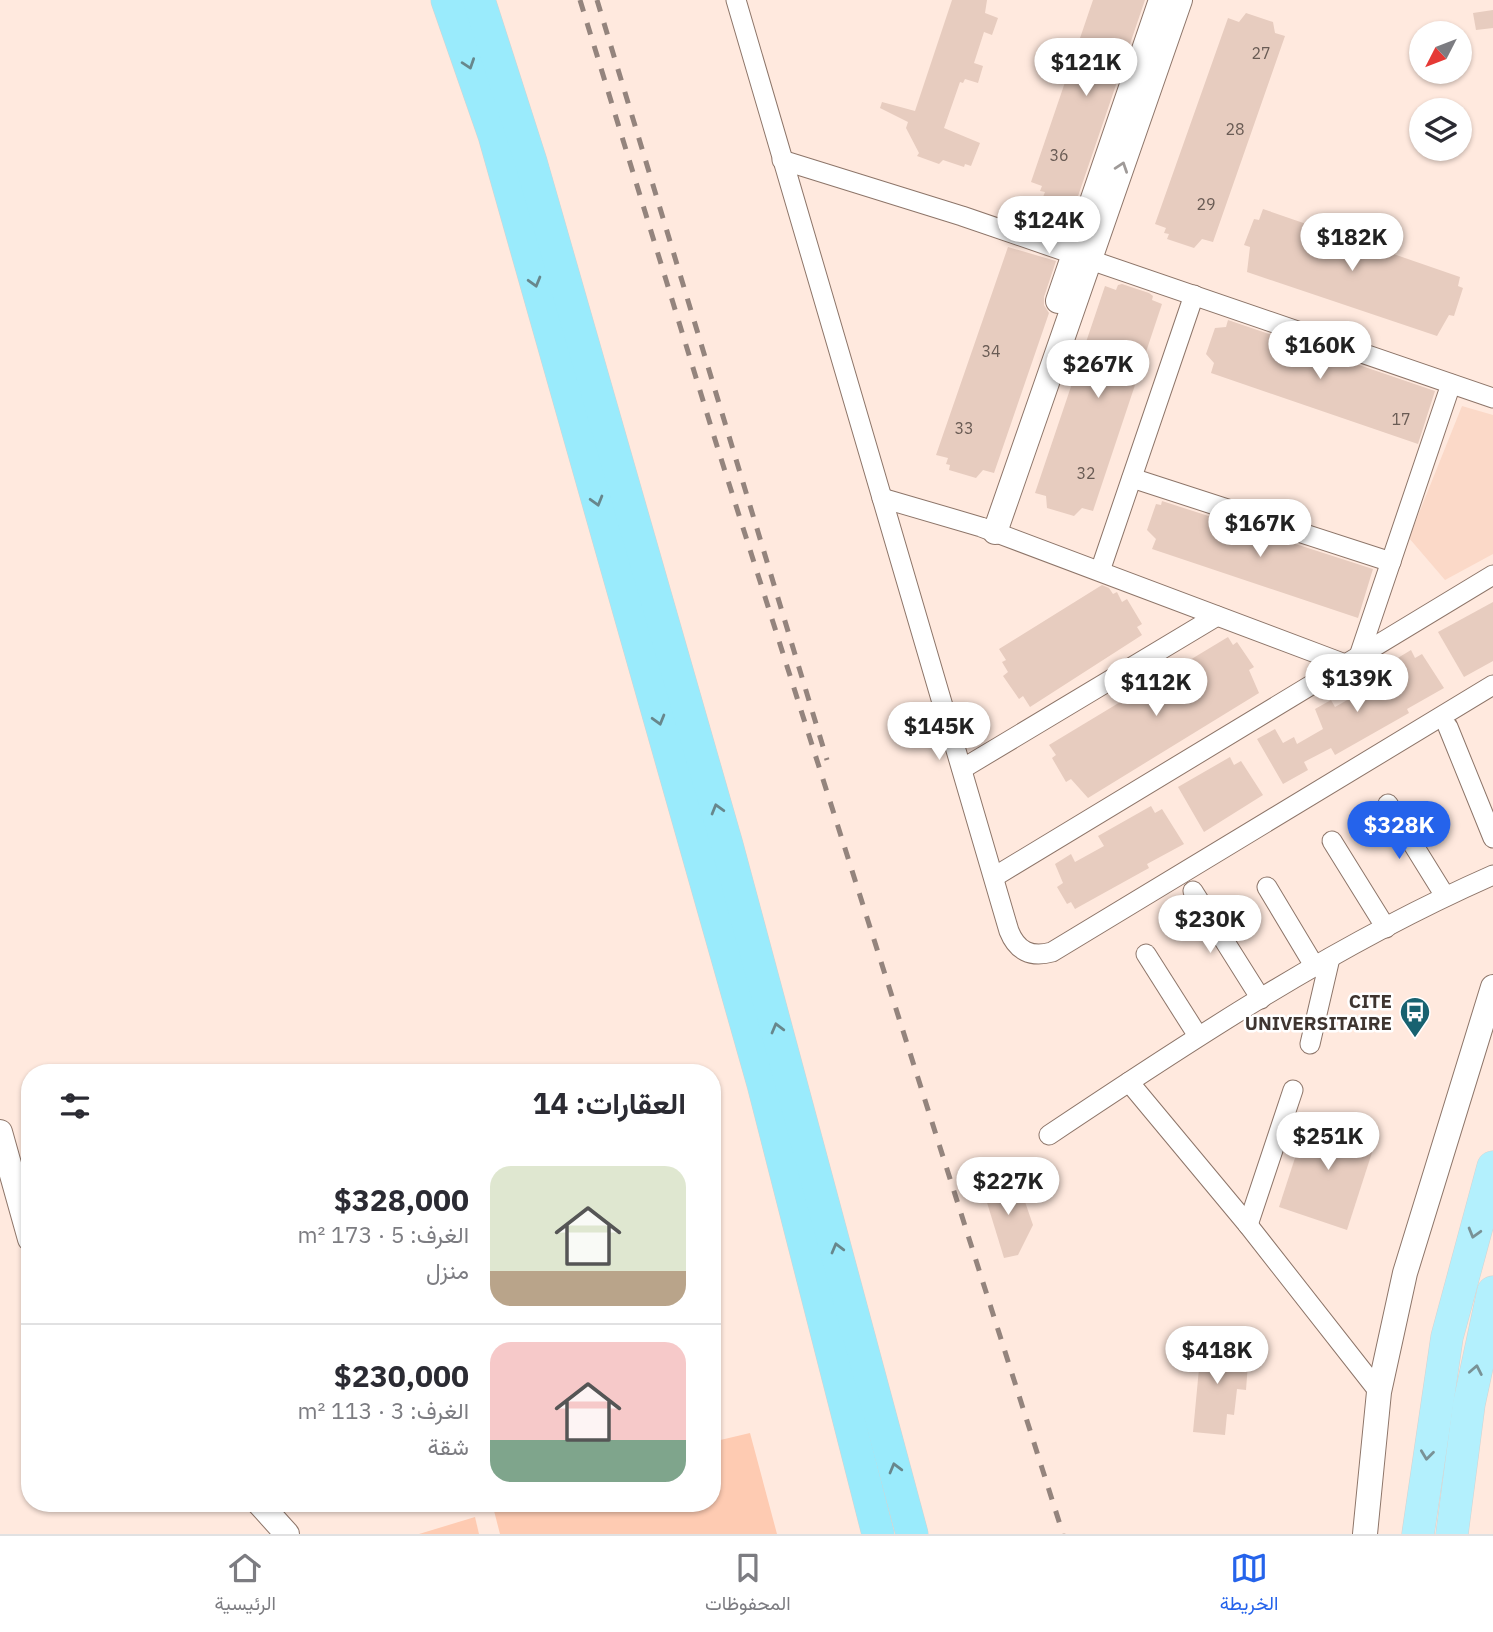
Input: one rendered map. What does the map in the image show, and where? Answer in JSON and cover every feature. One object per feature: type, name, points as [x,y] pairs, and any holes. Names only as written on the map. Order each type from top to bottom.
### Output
[{"type":"highway","points":[[447,0],[494,135],[763,1084],[878,1534]]},
{"type":"highway","points":[[479,0],[531,162],[727,845],[912,1534]]},
{"type":"main road","points":[[1418,1534],[1447,1338],[1493,1167]]},
{"type":"main road","points":[[1452,1534],[1469,1404],[1493,1292]]},
{"type":"street","points":[[736,0],[1013,941],[1030,954],[1052,952],[1493,685]]},
{"type":"street","points":[[1082,258],[1161,0]]},
{"type":"street","points":[[988,530],[1082,258],[1180,0]]},
{"type":"street","points":[[782,160],[962,216],[1493,398]]},
{"type":"street","points":[[1100,571],[1194,295]]},
{"type":"street","points":[[1352,660],[1391,562],[1451,384]]},
{"type":"street","points":[[1132,478],[1391,562]]},
{"type":"street","points":[[882,498],[988,530],[1217,616],[1352,660]]},
{"type":"street","points":[[994,877],[1493,575]]},
{"type":"street","points":[[962,769],[1217,616]]},
{"type":"street","points":[[1448,727],[1493,838]]},
{"type":"street","points":[[1388,804],[1445,896]]},
{"type":"street","points":[[1332,841],[1386,928]]},
{"type":"street","points":[[1049,1135],[1198,1036],[1322,962],[1445,896],[1493,875]]},
{"type":"street","points":[[1267,887],[1322,962],[1310,1044]]},
{"type":"street","points":[[1193,891],[1261,999]]},
{"type":"street","points":[[1146,954],[1198,1036]]},
{"type":"street","points":[[1366,1534],[1379,1392],[1415,1233],[1493,987]]},
{"type":"street","points":[[1129,1082],[1248,1225],[1379,1392]]},
{"type":"street","points":[[1248,1225],[1293,1090]]},
{"type":"street","points":[[0,1132],[21,1207]]},
{"type":"street","points":[[267,1512],[287,1534]]},
{"type":"shaded area","points":[[1462,406],[1493,415],[1493,554],[1445,580],[1409,538]]},
{"type":"shaded area","points":[[750,1433],[777,1534],[500,1534],[494,1512],[721,1512],[721,1440]]},
{"type":"shaded area","points":[[475,1517],[479,1534],[419,1534]]},
{"type":"building","points":[[952,0],[987,0],[985,13],[998,18],[992,35],[984,32],[974,63],[983,66],[978,83],[965,79],[963,83],[960,82],[944,128],[980,143],[971,166],[965,164],[964,167],[943,160],[939,164],[917,156],[919,153],[906,128],[908,122],[880,108],[882,102],[915,111]]},
{"type":"building","points":[[1093,0],[1145,0],[1076,202],[1072,200],[1070,206],[1043,197],[1045,192],[1040,191],[1042,186],[1031,182]]},
{"type":"building","points":[[1493,10],[1493,28],[1476,30],[1473,13]]},
{"type":"building","points":[[1246,13],[1273,22],[1275,33],[1285,36],[1213,242],[1202,239],[1194,248],[1167,239],[1169,234],[1164,233],[1166,228],[1155,224],[1228,18],[1239,22]]},
{"type":"building","points":[[1263,209],[1460,277],[1458,286],[1463,288],[1454,316],[1449,315],[1437,336],[1247,272],[1250,247],[1244,245],[1254,219],[1259,220]]},
{"type":"building","points":[[1008,247],[1056,261],[1044,297],[1044,305],[1049,313],[994,473],[983,470],[976,478],[949,470],[950,465],[946,464],[948,458],[936,455]]},
{"type":"building","points":[[1118,285],[1149,293],[1153,296],[1152,300],[1162,304],[1093,511],[1082,508],[1074,516],[1047,508],[1046,496],[1035,493],[1105,286],[1116,290]]},
{"type":"building","points":[[1228,320],[1435,391],[1418,444],[1211,373],[1214,363],[1206,354],[1215,328],[1226,327]]},
{"type":"building","points":[[1162,501],[1373,569],[1358,618],[1152,549],[1156,539],[1147,530],[1156,504],[1161,505]]},
{"type":"building","points":[[1102,585],[1109,588],[1113,594],[1117,592],[1122,602],[1127,599],[1142,624],[1137,627],[1142,635],[1030,707],[1023,696],[1019,699],[1003,676],[1008,672],[1002,662],[1006,660],[999,649]]},
{"type":"building","points":[[1493,602],[1493,661],[1464,677],[1438,632]]},
{"type":"building","points":[[1228,637],[1233,645],[1237,642],[1254,667],[1249,670],[1259,693],[1088,798],[1071,779],[1066,782],[1052,758],[1056,755],[1049,745]]},
{"type":"building","points":[[1411,650],[1415,658],[1422,654],[1444,688],[1407,709],[1409,713],[1335,755],[1331,748],[1304,762],[1308,770],[1283,784],[1257,739],[1275,729],[1283,743],[1294,737],[1297,744],[1323,729],[1315,709],[1331,700],[1335,707],[1363,691],[1358,682]]},
{"type":"building","points":[[1230,757],[1234,765],[1241,761],[1263,795],[1204,832],[1178,787]]},
{"type":"building","points":[[1151,806],[1155,813],[1162,809],[1184,844],[1147,864],[1149,868],[1075,909],[1071,902],[1067,904],[1057,887],[1063,883],[1055,864],[1071,854],[1075,862],[1104,846],[1098,836]]},
{"type":"building","points":[[1309,1115],[1377,1137],[1347,1230],[1279,1207]]},
{"type":"building","points":[[994,1179],[1023,1196],[1033,1225],[1018,1255],[1004,1258],[981,1183]]},
{"type":"building","points":[[1202,1337],[1234,1340],[1232,1362],[1248,1363],[1246,1390],[1237,1389],[1234,1415],[1227,1414],[1225,1435],[1193,1432]]},
{"type":"railway","points":[[580,0],[717,446],[1063,1534]]},
{"type":"railway","points":[[597,0],[827,760]]},
{"type":"place","name":"CITE UNIVERSITAIRE","points":[[1415,1039]]}]
